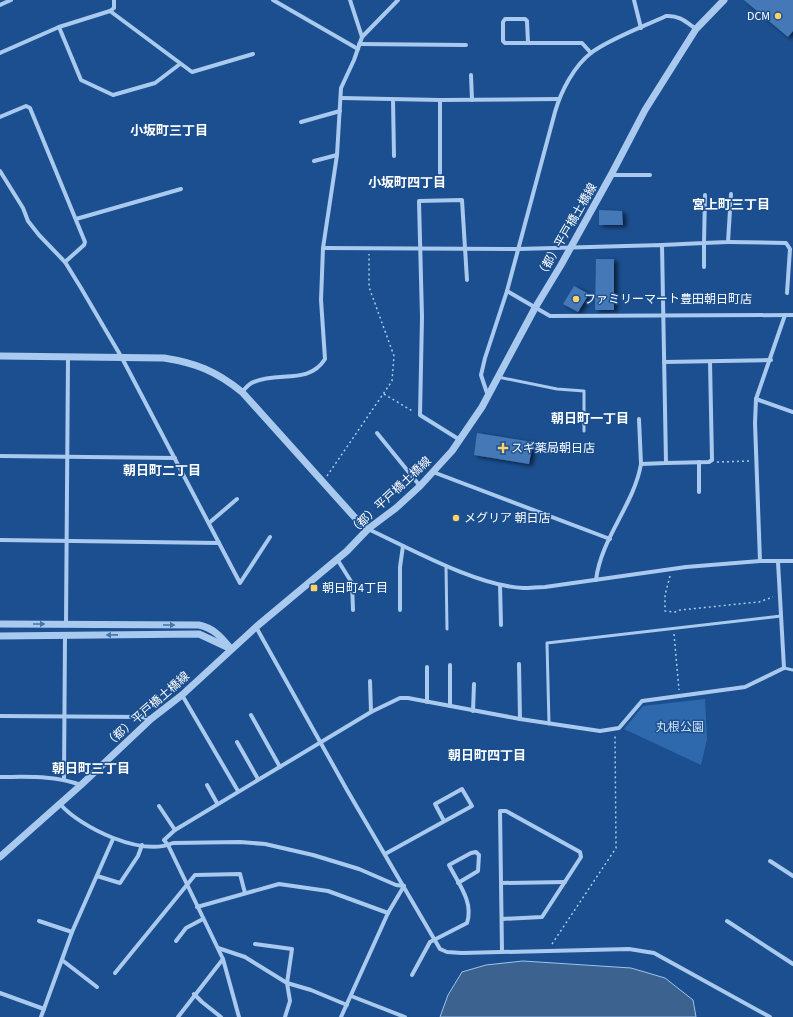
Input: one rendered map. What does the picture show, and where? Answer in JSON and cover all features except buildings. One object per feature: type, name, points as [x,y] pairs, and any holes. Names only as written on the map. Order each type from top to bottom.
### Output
[{"type":"street","points":[[0,5],[11,0]]},
{"type":"street","points":[[0,53],[59,27],[110,11],[114,8],[114,0]]},
{"type":"street","points":[[273,0],[358,49]]},
{"type":"street","points":[[350,0],[362,37]]},
{"type":"street","points":[[242,392],[252,382],[275,376],[296,376],[313,372],[320,367],[325,359],[321,300],[323,248],[337,155],[341,88],[362,37],[398,0]]},
{"type":"street","points":[[634,0],[641,28]]},
{"type":"street","name":"（都）平戸橋土橋線","points":[[0,857],[81,785],[151,719],[182,695],[231,649],[337,559],[368,529],[420,486],[433,472],[460,440],[488,396],[535,308],[611,175],[645,110],[696,29],[724,0]]},
{"type":"street","points":[[110,11],[192,72],[253,54]]},
{"type":"street","points":[[488,396],[482,375],[493,330],[508,291],[559,99],[571,77],[591,53],[666,16],[674,16],[696,29]]},
{"type":"street","points":[[528,43],[527,21],[525,19],[505,19],[503,22],[503,41],[506,43],[528,43],[582,43],[591,53]]},
{"type":"street","points":[[59,27],[81,80],[113,95],[155,84],[180,64]]},
{"type":"street","points":[[359,44],[466,45]]},
{"type":"street","points":[[471,75],[472,100]]},
{"type":"street","points":[[340,98],[393,100],[559,99]]},
{"type":"street","points":[[393,100],[394,156]]},
{"type":"street","points":[[440,100],[440,174]]},
{"type":"street","points":[[0,117],[26,106],[30,108],[76,219],[84,245],[66,262]]},
{"type":"street","points":[[300,122],[340,110]]},
{"type":"street","points":[[314,161],[337,155]]},
{"type":"street","points":[[0,171],[28,221],[39,235],[66,262],[122,358],[240,583],[270,537]]},
{"type":"street","points":[[611,175],[650,175]]},
{"type":"street","points":[[76,219],[181,189]]},
{"type":"street","points":[[728,242],[731,194]]},
{"type":"street","points":[[704,267],[705,195]]},
{"type":"street","points":[[460,440],[420,415],[422,317],[419,200],[462,200],[467,280]]},
{"type":"street","points":[[323,248],[421,249],[465,247],[518,249],[728,242],[786,243],[790,249],[787,293]]},
{"type":"street","points":[[662,245],[662,316],[666,463]]},
{"type":"street","points":[[508,291],[550,316],[793,315]]},
{"type":"street","points":[[760,561],[754,424],[756,399],[771,360],[785,315]]},
{"type":"street","points":[[0,356],[164,358],[192,363],[219,375],[242,392],[358,521],[368,529],[446,566],[500,584],[524,588],[596,580],[672,568],[760,561],[793,561]]},
{"type":"street","points":[[66,624],[65,540],[68,358]]},
{"type":"street","points":[[664,362],[771,360]]},
{"type":"street","points":[[641,464],[709,462],[712,456],[710,362]]},
{"type":"street","points":[[756,399],[793,412]]},
{"type":"street","points":[[596,580],[597,569],[636,487],[641,464],[639,420]]},
{"type":"street","points":[[377,433],[420,486]]},
{"type":"street","points":[[0,456],[175,458]]},
{"type":"street","points":[[699,462],[699,492]]},
{"type":"street","points":[[433,472],[610,539]]},
{"type":"street","points":[[209,523],[237,499]]},
{"type":"street","points":[[0,540],[219,543]]},
{"type":"street","points":[[400,610],[400,567],[403,546]]},
{"type":"street","points":[[337,559],[352,583],[353,610]]},
{"type":"street","points":[[239,1017],[223,960],[218,948],[168,845],[164,840],[175,830],[371,712],[400,698],[408,698],[549,724],[600,731],[615,729],[628,718],[642,701],[745,687],[784,668],[778,562]]},
{"type":"street","points":[[500,584],[501,625]]},
{"type":"street","points":[[0,624],[199,625],[207,627],[218,634],[231,649]]},
{"type":"street","points":[[256,627],[440,949],[447,952],[552,952],[629,949],[654,953],[770,1017]]},
{"type":"street","points":[[0,636],[199,634],[231,649]]},
{"type":"street","points":[[64,779],[65,636]]},
{"type":"street","points":[[520,664],[520,719]]},
{"type":"street","points":[[450,665],[450,706]]},
{"type":"street","points":[[426,702],[427,667]]},
{"type":"street","points":[[370,681],[371,712]]},
{"type":"street","points":[[473,711],[474,684]]},
{"type":"street","points":[[182,695],[238,791]]},
{"type":"street","points":[[250,715],[280,766]]},
{"type":"street","points":[[0,716],[142,717],[151,719]]},
{"type":"street","points":[[237,742],[258,779]]},
{"type":"street","points":[[0,777],[47,777],[64,779],[81,785]]},
{"type":"street","points":[[207,785],[217,804]]},
{"type":"street","points":[[385,854],[472,806],[462,789],[435,804],[444,821]]},
{"type":"street","points":[[60,804],[67,812],[113,840],[142,845],[240,842],[265,844],[313,855],[359,869],[396,885],[404,886]]},
{"type":"street","points":[[159,806],[175,830]]},
{"type":"street","points":[[502,919],[542,917],[581,857],[580,852],[506,811],[500,811],[502,952]]},
{"type":"street","points":[[41,1017],[72,932],[113,840]]},
{"type":"street","points":[[97,876],[120,883],[138,856],[142,845]]},
{"type":"street","points":[[412,975],[430,942],[467,923],[469,916],[468,902],[458,883],[449,865],[471,852],[476,852],[478,855],[478,871],[458,883]]},
{"type":"street","points":[[770,861],[793,876]]},
{"type":"street","points":[[115,974],[195,875],[240,874],[245,893]]},
{"type":"street","points":[[502,883],[565,882]]},
{"type":"street","points":[[197,907],[279,884],[328,891],[388,913]]},
{"type":"street","points":[[341,1017],[388,913],[404,886]]},
{"type":"street","points":[[176,941],[186,928],[203,919]]},
{"type":"street","points":[[38,921],[72,932]]},
{"type":"street","points":[[727,921],[793,964]]},
{"type":"street","points":[[255,944],[292,949],[287,983],[290,1000],[285,1017]]},
{"type":"street","points":[[218,948],[245,957],[287,983],[311,990],[347,1005]]},
{"type":"street","points":[[62,960],[97,987]]},
{"type":"street","points":[[178,1017],[194,994],[223,960]]},
{"type":"street","points":[[0,993],[44,1009]]},
{"type":"street","points":[[194,994],[221,1017]]},
{"type":"street","points":[[351,996],[405,1017]]},
{"type":"lane","points":[[498,377],[557,389],[584,391],[584,431]]},
{"type":"lane","points":[[446,566],[446,629]]},
{"type":"lane","points":[[549,724],[547,643],[781,616]]},
{"type":"lane","points":[[784,668],[793,670]]},
{"type":"path","points":[[326,477],[392,381],[394,356],[369,287],[369,248]]},
{"type":"path","points":[[384,394],[420,415]]},
{"type":"path","points":[[709,462],[756,461]]},
{"type":"path","points":[[672,568],[665,595],[665,611],[675,612],[680,610],[759,602],[780,595]]},
{"type":"path","points":[[673,628],[680,696]]},
{"type":"path","points":[[552,952],[552,942],[568,921],[616,848],[615,729]]},
{"type":"green space","name":"丸根公園","points":[[705,699],[707,739],[701,765],[624,729],[643,706]]},
{"type":"shaded area","points":[[523,961],[631,968],[665,978],[693,1000],[696,1017],[440,1017],[448,995],[462,972],[486,965]]},
{"type":"place","name":"DCM","points":[[778,16]]},
{"type":"place","name":"ファミリーマート豊田朝日町店","points":[[576,299]]},
{"type":"place","name":"スギ薬局朝日店","points":[[503,448]]},
{"type":"place","name":"メグリア 朝日店","points":[[456,518]]},
{"type":"place","name":"朝日町4丁目","points":[[314,588]]},
{"type":"district","name":"小坂町三丁目","points":[[169,131]]},
{"type":"district","name":"小坂町四丁目","points":[[407,183]]},
{"type":"district","name":"宮上町三丁目","points":[[731,205]]},
{"type":"district","name":"朝日町一丁目","points":[[590,419]]},
{"type":"district","name":"朝日町二丁目","points":[[162,471]]},
{"type":"district","name":"朝日町四丁目","points":[[487,756]]},
{"type":"district","name":"朝日町三丁目","points":[[91,769]]}]
